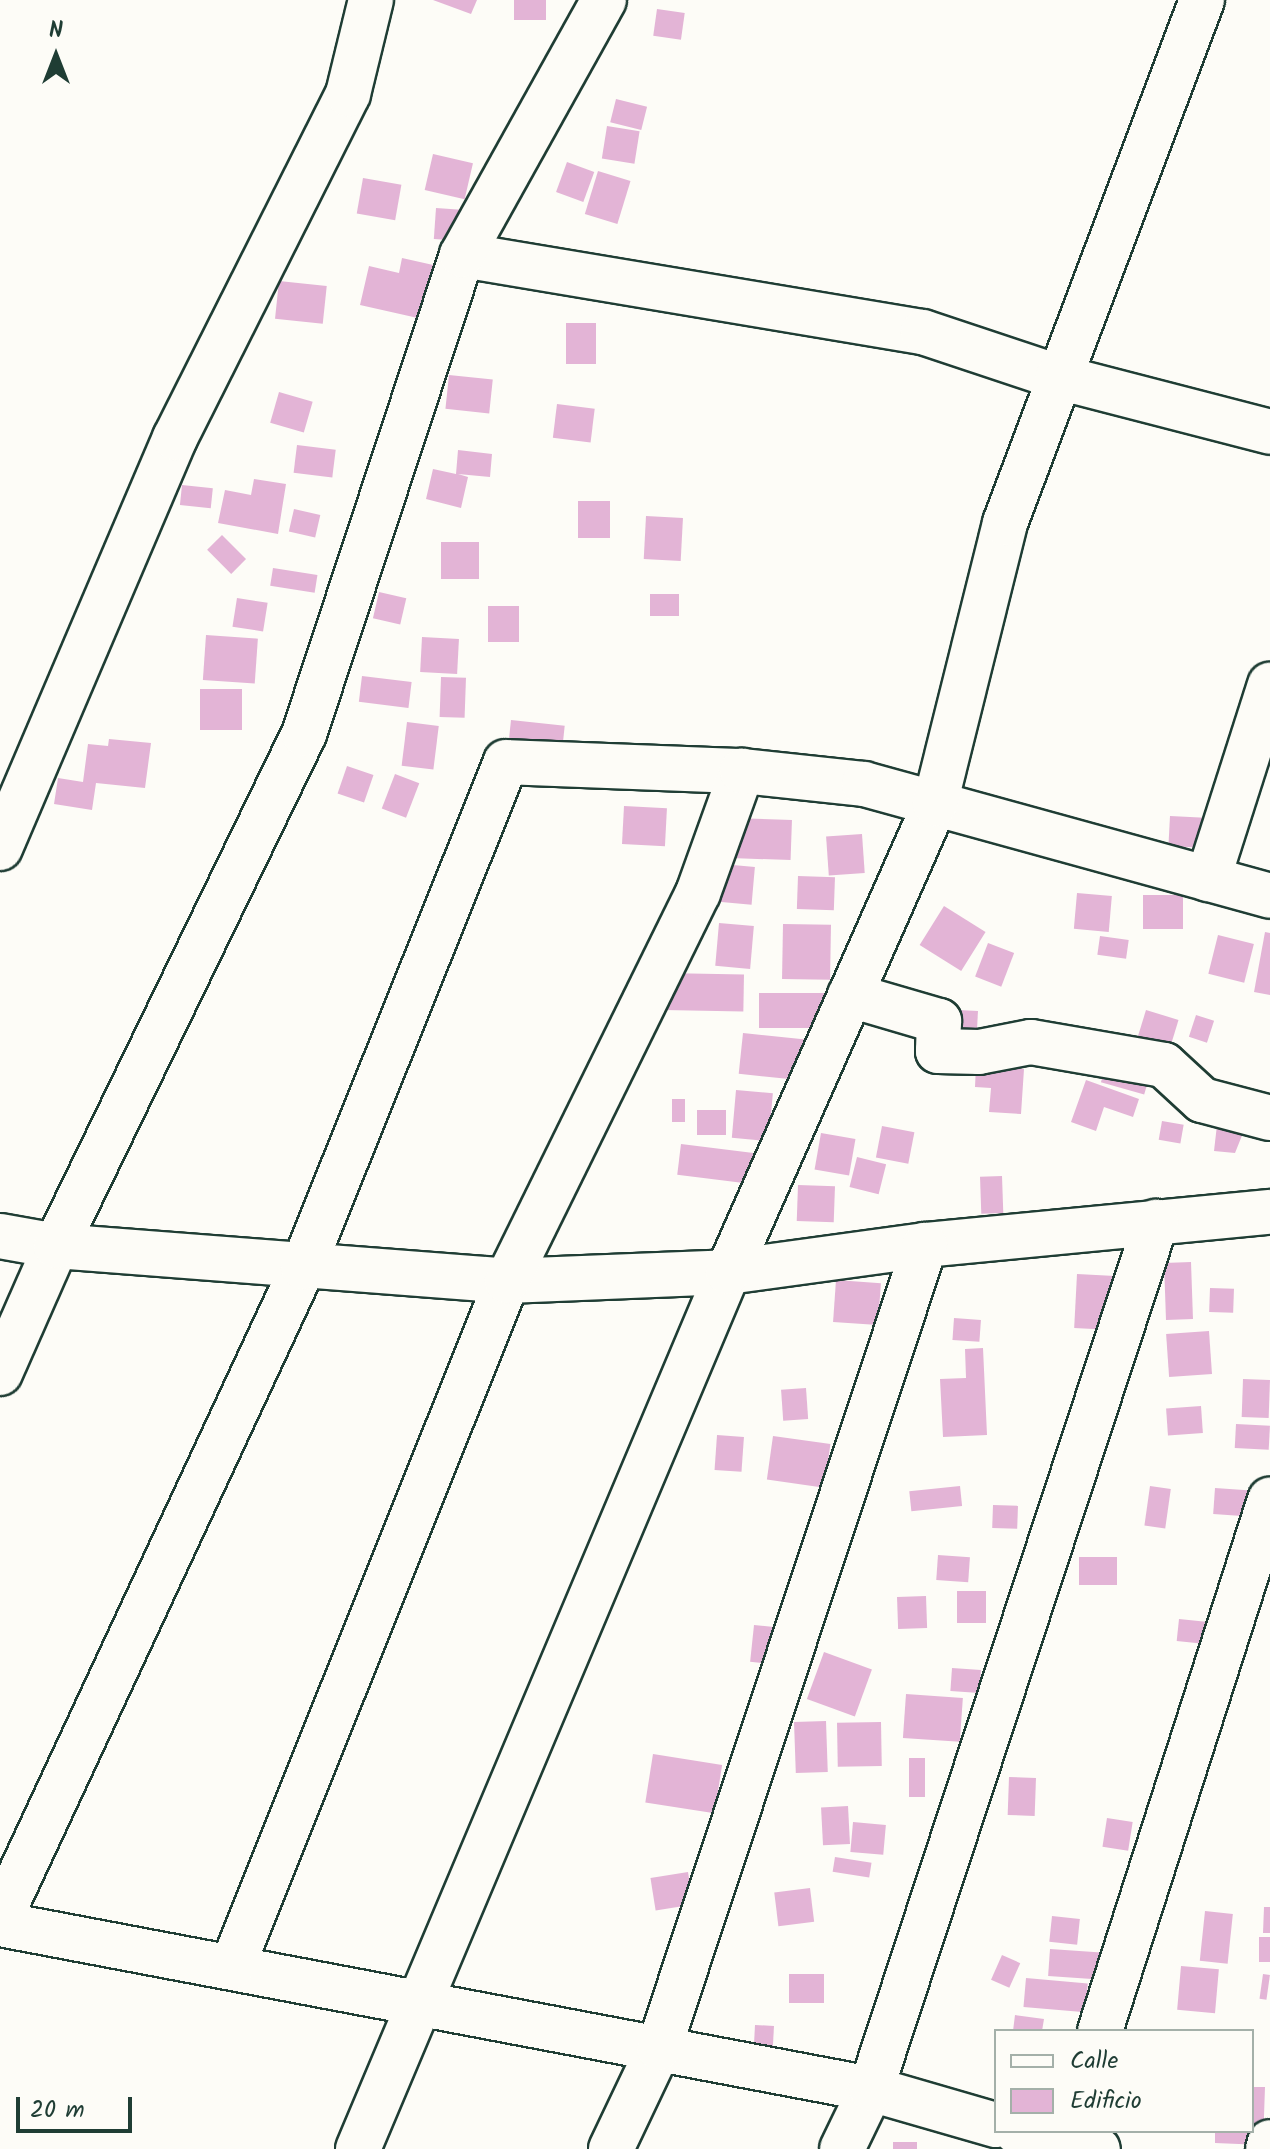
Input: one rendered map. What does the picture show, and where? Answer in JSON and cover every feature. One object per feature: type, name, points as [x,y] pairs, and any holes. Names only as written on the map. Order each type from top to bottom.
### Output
[{"type":"street","points":[[0,848],[175,438],[348,94],[371,0]]},
{"type":"street","points":[[0,1373],[56,1246],[304,734],[462,255],[604,0]]},
{"type":"street","points":[[358,2149],[728,1272],[935,804],[1005,523],[1202,0]]},
{"type":"street","points":[[462,255],[923,332],[1058,377],[1270,432]]},
{"type":"street","points":[[1208,879],[1270,685]]},
{"type":"street","points":[[994,2124],[871,2089],[0,1921],[303,1267],[506,762],[742,771],[864,784],[1270,896]]},
{"type":"street","points":[[232,1967],[507,1281],[698,893],[742,771]]},
{"type":"street","points":[[850,995],[939,1021],[938,1051],[979,1052],[1031,1042],[1164,1065],[1202,1100],[1270,1118]]},
{"type":"street","points":[[0,1236],[56,1246],[507,1281],[728,1272],[925,1245],[1270,1212]]},
{"type":"street","points":[[842,2149],[871,2089],[1156,1222]]},
{"type":"street","points":[[611,2149],[659,2048],[925,1245]]},
{"type":"street","points":[[1101,2029],[1270,1500]]},
{"type":"street","points":[[1027,2133],[1077,2142]]},
{"type":"street","points":[[1268,2149],[1270,2142]]},
{"type":"building","points":[[433,0],[477,0],[471,14]]},
{"type":"building","points":[[514,0],[546,0],[546,20],[514,20]]},
{"type":"building","points":[[657,9],[685,13],[681,40],[653,36]]},
{"type":"building","points":[[616,99],[647,107],[641,130],[610,122]]},
{"type":"building","points":[[607,126],[640,131],[634,164],[602,159]]},
{"type":"building","points":[[433,154],[473,163],[465,199],[425,190]]},
{"type":"building","points":[[567,162],[594,172],[583,202],[556,192]]},
{"type":"building","points":[[598,171],[631,181],[617,224],[585,214]]},
{"type":"building","points":[[363,178],[401,185],[395,220],[357,213]]},
{"type":"building","points":[[436,208],[465,210],[463,241],[434,239]]},
{"type":"building","points":[[402,258],[451,269],[440,323],[360,305],[369,266],[399,273]]},
{"type":"building","points":[[279,281],[327,286],[323,324],[275,319]]},
{"type":"building","points":[[566,323],[596,323],[596,364],[566,364]]},
{"type":"building","points":[[449,375],[493,380],[489,413],[445,409]]},
{"type":"building","points":[[279,392],[313,402],[304,432],[270,423]]},
{"type":"building","points":[[557,404],[595,409],[591,442],[553,438]]},
{"type":"building","points":[[297,445],[336,450],[332,478],[294,473]]},
{"type":"building","points":[[458,450],[492,454],[490,477],[458,474],[468,477],[461,508],[426,499],[433,469],[456,474]]},
{"type":"building","points":[[254,479],[286,484],[278,534],[218,523],[225,490],[251,495]]},
{"type":"building","points":[[182,485],[213,488],[211,508],[180,505]]},
{"type":"building","points":[[578,501],[610,501],[610,538],[578,538]]},
{"type":"building","points":[[294,509],[320,515],[315,537],[289,531]]},
{"type":"building","points":[[646,516],[683,518],[681,561],[644,559]]},
{"type":"building","points":[[222,535],[246,559],[231,574],[207,550]]},
{"type":"building","points":[[441,542],[479,542],[479,579],[441,579]]},
{"type":"building","points":[[273,568],[317,575],[315,593],[270,586]]},
{"type":"building","points":[[379,592],[406,598],[400,625],[373,618]]},
{"type":"building","points":[[650,594],[679,594],[679,616],[650,616]]},
{"type":"building","points":[[237,598],[268,603],[263,631],[232,627]]},
{"type":"building","points":[[488,606],[519,606],[519,642],[488,642]]},
{"type":"building","points":[[206,635],[258,639],[255,684],[203,680]]},
{"type":"building","points":[[422,637],[459,639],[457,674],[420,672]]},
{"type":"building","points":[[362,676],[412,682],[408,708],[359,702]]},
{"type":"building","points":[[441,677],[466,678],[465,718],[440,717]]},
{"type":"building","points":[[200,689],[242,689],[242,730],[200,730]]},
{"type":"building","points":[[511,720],[565,726],[562,753],[508,748]]},
{"type":"building","points":[[407,722],[439,726],[433,770],[402,766]]},
{"type":"building","points":[[109,739],[151,743],[145,788],[96,783],[92,810],[54,804],[58,778],[83,782],[88,744],[108,746]]},
{"type":"building","points":[[347,766],[373,775],[364,803],[338,793]]},
{"type":"building","points":[[395,774],[419,783],[406,818],[382,809]]},
{"type":"building","points":[[624,806],[667,808],[665,846],[622,844]]},
{"type":"building","points":[[1170,816],[1205,818],[1203,848],[1168,846]]},
{"type":"building","points":[[732,818],[792,820],[791,860],[731,858]]},
{"type":"building","points":[[862,834],[865,873],[829,875],[826,837]]},
{"type":"building","points":[[722,864],[755,867],[752,905],[719,902]]},
{"type":"building","points":[[798,876],[835,877],[834,910],[797,909]]},
{"type":"building","points":[[1077,893],[1112,896],[1109,932],[1074,929]]},
{"type":"building","points":[[1143,895],[1183,895],[1183,929],[1143,929]]},
{"type":"building","points":[[944,906],[986,932],[961,971],[920,945]]},
{"type":"building","points":[[719,923],[754,926],[750,969],[715,966]]},
{"type":"building","points":[[783,924],[831,925],[830,980],[782,979]]},
{"type":"building","points":[[1265,932],[1270,933],[1270,995],[1254,992]]},
{"type":"building","points":[[1218,935],[1254,944],[1244,983],[1208,974]]},
{"type":"building","points":[[1100,936],[1129,940],[1126,959],[1097,955]]},
{"type":"building","points":[[988,943],[1014,953],[1001,987],[975,977]]},
{"type":"building","points":[[664,973],[744,974],[743,1011],[663,1010]]},
{"type":"building","points":[[759,993],[833,993],[833,1028],[759,1028]]},
{"type":"building","points":[[958,1010],[978,1011],[976,1044],[956,1043]]},
{"type":"building","points":[[1146,1010],[1179,1020],[1170,1047],[1138,1037]]},
{"type":"building","points":[[1196,1015],[1214,1021],[1207,1043],[1189,1037]]},
{"type":"building","points":[[743,1033],[806,1040],[801,1080],[739,1074]]},
{"type":"building","points":[[1107,1061],[1150,1073],[1144,1095],[1101,1082]]},
{"type":"building","points":[[976,1065],[1024,1069],[1021,1114],[989,1112],[991,1088],[975,1087]]},
{"type":"building","points":[[1086,1080],[1139,1099],[1133,1117],[1104,1107],[1096,1131],[1071,1122]]},
{"type":"building","points":[[736,1090],[773,1093],[769,1141],[732,1138]]},
{"type":"building","points":[[672,1099],[685,1099],[685,1122],[672,1122]]},
{"type":"building","points":[[697,1110],[726,1110],[726,1135],[697,1135]]},
{"type":"building","points":[[1162,1121],[1184,1125],[1180,1144],[1159,1140]]},
{"type":"building","points":[[1217,1125],[1245,1128],[1235,1153],[1214,1151]]},
{"type":"building","points":[[882,1126],[914,1132],[908,1164],[876,1157]]},
{"type":"building","points":[[821,1133],[855,1139],[849,1176],[815,1169]]},
{"type":"building","points":[[681,1144],[757,1153],[754,1184],[677,1175]]},
{"type":"building","points":[[857,1157],[886,1164],[879,1194],[850,1187]]},
{"type":"building","points":[[1002,1176],[1003,1213],[981,1214],[980,1177]]},
{"type":"building","points":[[798,1185],[835,1186],[834,1222],[797,1221]]},
{"type":"building","points":[[1191,1262],[1193,1319],[1166,1320],[1164,1263]]},
{"type":"building","points":[[1077,1274],[1115,1276],[1112,1330],[1074,1328]]},
{"type":"building","points":[[836,1280],[881,1283],[878,1325],[833,1322]]},
{"type":"building","points":[[1210,1288],[1234,1289],[1233,1313],[1209,1312]]},
{"type":"building","points":[[954,1318],[981,1320],[979,1342],[952,1340]]},
{"type":"building","points":[[1209,1331],[1212,1374],[1169,1377],[1166,1334]]},
{"type":"building","points":[[983,1348],[987,1435],[943,1437],[940,1379],[966,1378],[965,1349]]},
{"type":"building","points":[[1243,1379],[1270,1380],[1269,1418],[1242,1417]]},
{"type":"building","points":[[806,1388],[808,1419],[783,1421],[781,1390]]},
{"type":"building","points":[[1201,1406],[1203,1433],[1168,1435],[1166,1408]]},
{"type":"building","points":[[1236,1424],[1270,1426],[1269,1450],[1235,1448]]},
{"type":"building","points":[[717,1435],[744,1437],[741,1472],[715,1470]]},
{"type":"building","points":[[773,1436],[830,1444],[824,1488],[767,1480]]},
{"type":"building","points":[[960,1486],[962,1506],[911,1511],[909,1491]]},
{"type":"building","points":[[1150,1486],[1171,1489],[1165,1529],[1144,1526]]},
{"type":"building","points":[[1215,1488],[1262,1491],[1260,1517],[1213,1514]]},
{"type":"building","points":[[993,1505],[1018,1506],[1017,1529],[992,1528]]},
{"type":"building","points":[[938,1555],[970,1557],[968,1582],[936,1580]]},
{"type":"building","points":[[1079,1557],[1117,1557],[1117,1585],[1079,1585]]},
{"type":"building","points":[[957,1591],[986,1591],[986,1623],[957,1623]]},
{"type":"building","points":[[926,1596],[927,1628],[898,1629],[897,1597]]},
{"type":"building","points":[[1179,1619],[1218,1623],[1215,1645],[1177,1641]]},
{"type":"building","points":[[754,1625],[774,1627],[770,1664],[750,1662]]},
{"type":"building","points":[[824,1652],[872,1669],[855,1716],[807,1699]]},
{"type":"building","points":[[952,1668],[981,1670],[979,1693],[950,1691]]},
{"type":"building","points":[[906,1694],[963,1698],[960,1742],[903,1738]]},
{"type":"building","points":[[826,1721],[828,1772],[796,1773],[794,1722]]},
{"type":"building","points":[[881,1722],[882,1766],[838,1767],[837,1723]]},
{"type":"building","points":[[653,1754],[722,1765],[714,1813],[645,1802]]},
{"type":"building","points":[[909,1758],[925,1758],[925,1797],[909,1797]]},
{"type":"building","points":[[1009,1777],[1036,1778],[1035,1816],[1008,1815]]},
{"type":"building","points":[[848,1806],[850,1844],[823,1845],[821,1807]]},
{"type":"building","points":[[1107,1818],[1133,1822],[1128,1851],[1102,1847]]},
{"type":"building","points":[[853,1822],[886,1825],[883,1855],[850,1852]]},
{"type":"building","points":[[835,1857],[872,1863],[869,1878],[833,1872]]},
{"type":"building","points":[[688,1872],[693,1905],[656,1911],[650,1878]]},
{"type":"building","points":[[810,1888],[814,1922],[778,1926],[774,1892]]},
{"type":"building","points":[[1264,1907],[1270,1907],[1270,1933],[1263,1933]]},
{"type":"building","points":[[1205,1911],[1233,1914],[1228,1964],[1200,1961]]},
{"type":"building","points":[[1052,1916],[1080,1919],[1077,1945],[1049,1942]]},
{"type":"building","points":[[1259,1937],[1270,1937],[1270,1962],[1259,1962]]},
{"type":"building","points":[[1050,1949],[1105,1953],[1103,1980],[1048,1976]]},
{"type":"building","points":[[1002,1955],[1020,1963],[1009,1988],[991,1980]]},
{"type":"building","points":[[1181,1966],[1219,1969],[1215,2013],[1177,2010]]},
{"type":"building","points":[[789,1974],[824,1974],[824,2003],[789,2003]]},
{"type":"building","points":[[1263,1974],[1270,1975],[1266,2000],[1260,1999]]},
{"type":"building","points":[[1026,1978],[1088,1983],[1085,2012],[1023,2007]]},
{"type":"building","points":[[1015,2015],[1044,2019],[1042,2029],[1013,2029]]},
{"type":"building","points":[[755,2025],[774,2026],[773,2051],[754,2050]]},
{"type":"building","points":[[1254,2087],[1265,2087],[1263,2145],[1215,2143],[1215,2133],[1254,2133]]},
{"type":"building","points":[[893,2142],[917,2142],[917,2149],[893,2149]]}]
